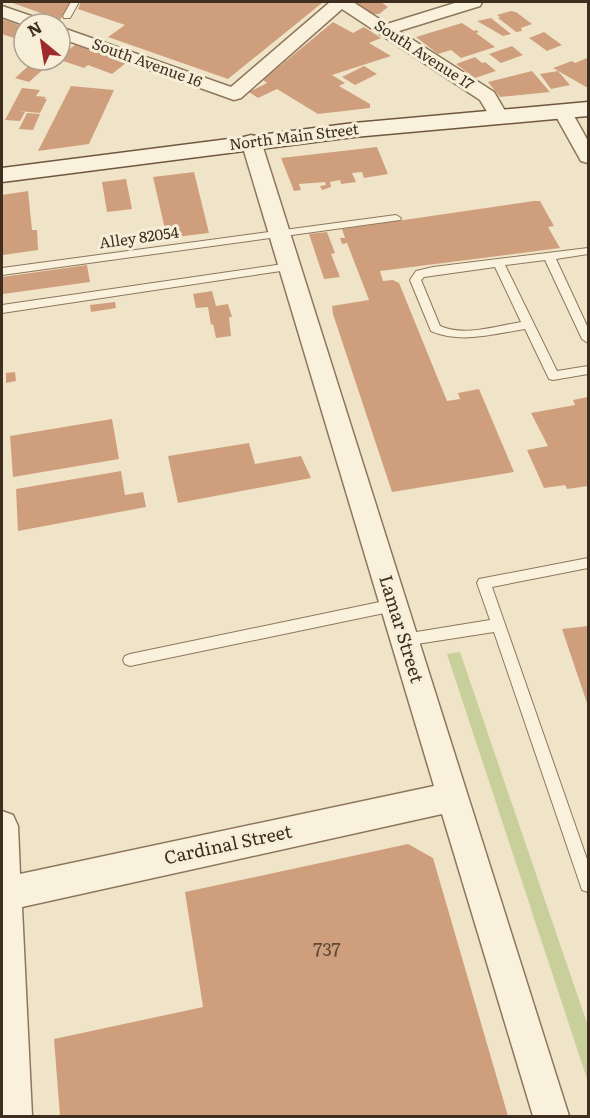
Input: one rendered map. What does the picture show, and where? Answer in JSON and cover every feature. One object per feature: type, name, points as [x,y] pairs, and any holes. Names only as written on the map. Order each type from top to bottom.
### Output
[{"type":"main road","name":"North Main Street","points":[[2,175],[251,141],[588,108]]},
{"type":"street","name":"South Avenue 16","points":[[72,28],[234,94],[341,2]]},
{"type":"street","name":"South Avenue 17","points":[[341,2],[487,96],[500,116]]},
{"type":"street","points":[[384,30],[474,2]]},
{"type":"street","points":[[562,111],[588,157]]},
{"type":"street","name":"Lamar Street","points":[[251,141],[551,1116]]},
{"type":"street","name":"Cardinal Street","points":[[4,894],[453,796]]},
{"type":"street","points":[[2,826],[13,1116]]},
{"type":"lane","name":"Alley 82054","points":[[2,272],[396,218]]},
{"type":"lane","points":[[528,325],[459,334],[441,332],[435,328],[415,280],[420,274],[588,251]]},
{"type":"lane","points":[[549,256],[588,339]]},
{"type":"lane","points":[[499,264],[553,376],[588,370]]},
{"type":"lane","points":[[2,309],[290,267]]},
{"type":"lane","points":[[588,563],[484,583],[588,884]]},
{"type":"lane","points":[[130,660],[394,605]]},
{"type":"lane","points":[[404,640],[499,625]]},
{"type":"green space","points":[[460,652],[588,1026],[588,1082],[447,654]]},
{"type":"building","points":[[10,2],[70,2],[64,12],[38,12]]},
{"type":"building","points":[[81,2],[322,3],[228,79],[108,37],[125,25],[78,9]]},
{"type":"building","points":[[381,2],[388,7],[379,14],[372,14],[356,4]]},
{"type":"building","points":[[511,11],[532,24],[516,32],[497,15]]},
{"type":"building","points":[[491,18],[511,34],[503,36],[477,21]]},
{"type":"building","points":[[2,19],[12,23],[12,37],[2,34]]},
{"type":"building","points":[[333,22],[353,33],[364,27],[381,38],[369,43],[391,56],[332,75],[345,83],[339,86],[370,104],[370,108],[318,114],[277,89],[258,98],[249,92],[267,83],[263,80]]},
{"type":"building","points":[[462,23],[479,32],[476,33],[495,47],[461,58],[451,50],[438,54],[416,37]]},
{"type":"building","points":[[544,32],[562,45],[547,51],[529,38]]},
{"type":"building","points":[[75,45],[126,63],[112,74],[88,65],[84,68],[72,64],[72,47]]},
{"type":"building","points":[[512,46],[523,55],[501,63],[489,54]]},
{"type":"building","points":[[475,57],[496,71],[475,78],[456,64]]},
{"type":"building","points":[[587,58],[588,88],[553,68],[572,61],[575,63]]},
{"type":"building","points":[[364,66],[377,74],[355,85],[342,77]]},
{"type":"building","points":[[532,71],[550,92],[500,97],[488,82]]},
{"type":"building","points":[[558,71],[570,85],[551,89],[540,74]]},
{"type":"building","points":[[22,72],[40,72],[29,82],[15,78]]},
{"type":"building","points":[[71,86],[114,90],[89,144],[38,151]]},
{"type":"building","points":[[22,88],[40,90],[36,96],[46,97],[40,113],[18,111],[25,112],[20,121],[5,120]]},
{"type":"building","points":[[27,113],[40,114],[33,130],[19,129]]},
{"type":"building","points":[[377,147],[388,174],[364,178],[362,172],[352,173],[356,182],[341,184],[340,180],[330,182],[331,187],[322,190],[320,186],[326,185],[325,182],[299,184],[301,190],[294,191],[281,158]]},
{"type":"building","points":[[194,172],[209,233],[167,238],[153,177]]},
{"type":"building","points":[[126,179],[132,209],[107,212],[102,182]]},
{"type":"building","points":[[28,191],[32,230],[37,230],[38,250],[3,255],[2,195]]},
{"type":"building","points":[[540,201],[554,226],[548,227],[560,248],[380,271],[383,281],[393,280],[399,283],[447,401],[460,399],[458,393],[479,389],[514,472],[392,492],[333,314],[332,306],[369,300],[347,243],[342,244],[340,238],[345,238],[342,229]]},
{"type":"building","points":[[327,232],[335,253],[331,254],[340,277],[324,279],[309,234]]},
{"type":"building","points":[[87,265],[90,282],[3,294],[2,277]]},
{"type":"building","points":[[212,291],[216,306],[228,304],[232,317],[229,317],[231,336],[216,338],[208,307],[196,308],[193,294]]},
{"type":"building","points":[[115,302],[116,308],[91,312],[90,305]]},
{"type":"building","points":[[15,372],[16,381],[6,383],[6,373]]},
{"type":"building","points":[[588,397],[588,486],[567,489],[565,485],[544,488],[527,450],[548,446],[531,413],[575,405],[573,400]]},
{"type":"building","points":[[112,419],[119,459],[13,477],[10,436]]},
{"type":"building","points":[[249,443],[255,464],[301,456],[311,478],[178,503],[168,456]]},
{"type":"building","points":[[121,471],[125,495],[143,492],[146,507],[18,531],[16,489]]},
{"type":"building","points":[[588,626],[588,706],[562,629]]},
{"type":"building","points":[[408,844],[433,858],[508,1116],[60,1116],[54,1039],[203,1007],[185,892]]}]
